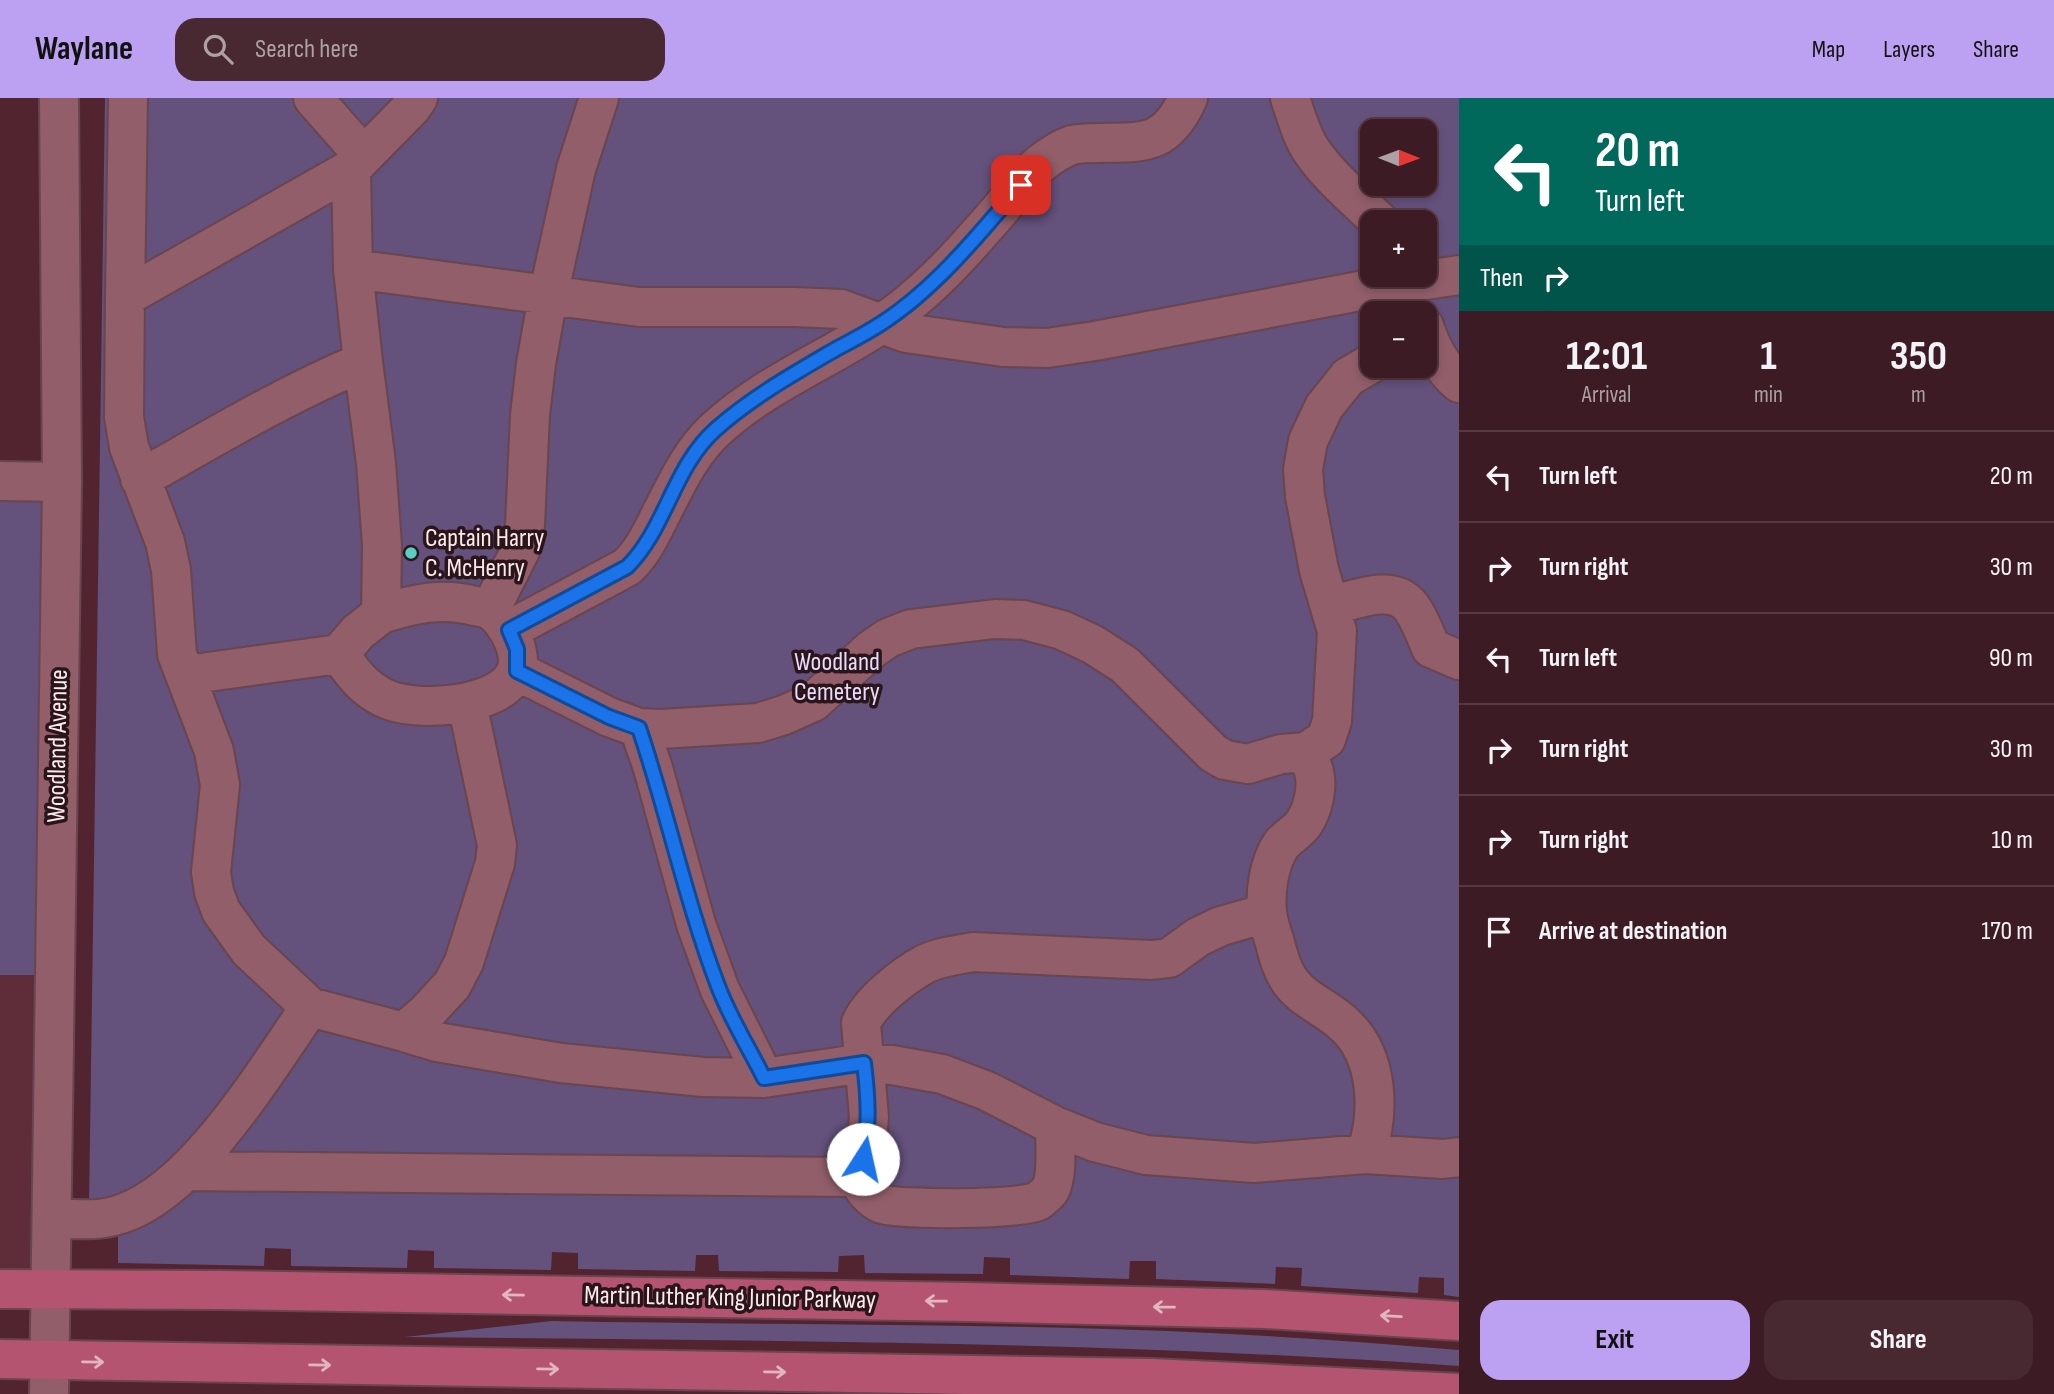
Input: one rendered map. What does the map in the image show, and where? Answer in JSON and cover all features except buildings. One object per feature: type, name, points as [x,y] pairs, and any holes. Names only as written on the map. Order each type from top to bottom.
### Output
[{"type":"main road","name":"Martin Luther King Junior Parkway","points":[[0,1289],[968,1302],[1265,1309],[1459,1321]]},
{"type":"main road","points":[[0,1359],[49,1377],[1138,1378],[1269,1382],[1459,1393]]},
{"type":"street","name":"Woodland Avenue","points":[[49,1377],[62,482],[60,98]]},
{"type":"street","points":[[128,98],[124,417],[129,447],[165,542],[177,654],[214,751],[220,785],[211,872],[214,892],[221,912],[249,950],[310,1007],[437,1042],[561,1063],[702,1077],[764,1078],[864,1063],[892,1065],[942,1074],[987,1091],[1055,1126],[1095,1142],[1146,1155],[1254,1163],[1366,1154],[1443,1159],[1459,1157]]},
{"type":"street","points":[[313,98],[357,162],[353,269],[376,463],[382,545],[381,614]]},
{"type":"street","points":[[125,297],[357,162],[418,98]]},
{"type":"street","points":[[500,620],[525,525],[532,402],[548,296],[576,169],[599,98]]},
{"type":"street","points":[[500,620],[627,567],[647,541],[691,457],[714,430],[744,406],[805,367],[883,323],[915,299],[972,242],[1038,166],[1058,151],[1074,144],[1139,142],[1155,138],[1170,128],[1188,98]]},
{"type":"street","points":[[1290,98],[1310,149],[1332,176],[1367,210]]},
{"type":"street","points":[[353,269],[639,307],[841,309],[906,333],[1003,347],[1047,348],[1095,341],[1386,286],[1404,301]]},
{"type":"street","points":[[1434,301],[1459,275]]},
{"type":"street","points":[[1437,352],[1442,363],[1459,383]]},
{"type":"street","points":[[141,479],[335,373],[363,362]]},
{"type":"street","points":[[517,671],[609,717],[639,728],[758,723],[813,702],[872,649],[888,638],[911,629],[995,620],[1024,620],[1062,630],[1092,643],[1125,665],[1213,754],[1225,760],[1248,764],[1281,754],[1306,752],[1326,739],[1332,721],[1338,631],[1319,570],[1305,496],[1303,469],[1308,441],[1324,407],[1348,377],[1360,370]]},
{"type":"street","points":[[0,481],[62,482]]},
{"type":"street","points":[[1331,606],[1370,596],[1398,596],[1410,605],[1431,648],[1459,660]]},
{"type":"street","points":[[186,675],[339,654],[358,632],[381,614],[404,606],[439,601],[469,605],[500,620],[517,649],[517,671],[506,684],[467,703],[406,705],[385,699],[361,684],[339,654]]},
{"type":"street","points":[[404,1032],[452,985],[464,962],[495,863],[497,845],[467,703]]},
{"type":"street","points":[[639,728],[653,768],[696,924],[720,990],[764,1078]]},
{"type":"street","points":[[1306,752],[1315,773],[1314,800],[1304,824],[1281,845],[1272,866],[1267,890],[1267,913],[1280,962],[1289,980],[1302,993],[1346,1025],[1360,1044],[1372,1073],[1376,1102],[1373,1135],[1366,1154]]},
{"type":"street","points":[[856,1177],[867,1139],[869,1118],[861,1023],[866,1011],[926,964],[973,952],[1152,960],[1169,958],[1209,931],[1267,913]]},
{"type":"street","points":[[51,1218],[102,1218],[119,1215],[151,1200],[186,1171],[224,1129],[310,1007]]},
{"type":"street","points":[[856,1177],[872,1198],[883,1204],[957,1209],[1038,1202],[1050,1190],[1054,1173],[1055,1126]]},
{"type":"street","points":[[186,1171],[856,1177]]},
{"type":"shaded area","points":[[0,975],[39,975],[50,1291],[0,1289]]},
{"type":"green space","name":"Woodland Cemetery","points":[[105,98],[1459,98],[1459,1297],[1444,1295],[1444,1278],[1419,1277],[1418,1293],[1301,1286],[1302,1268],[1276,1267],[1275,1284],[1156,1279],[1156,1261],[1130,1261],[1129,1279],[1010,1275],[1010,1258],[984,1257],[983,1274],[865,1273],[864,1255],[839,1256],[838,1272],[719,1271],[718,1255],[696,1255],[695,1271],[578,1269],[578,1253],[552,1252],[551,1270],[434,1268],[434,1251],[408,1250],[407,1268],[291,1266],[291,1249],[265,1248],[264,1266],[118,1263],[118,1229],[125,1196],[89,1205]]},
{"type":"green space","points":[[0,481],[62,482],[39,975],[0,975]]},
{"type":"green space","points":[[552,1321],[1091,1328],[1204,1333],[1459,1350],[1459,1366],[1196,1351],[1064,1347],[405,1337]]},
{"type":"place","name":"Captain Harry C. McHenry","points":[[411,553]]},
{"type":"route","points":[[863,1159],[869,1118],[864,1063],[764,1078],[720,990],[696,924],[653,768],[639,728],[609,717],[517,671],[517,649],[509,630],[627,567],[647,541],[691,457],[714,430],[744,406],[805,367],[883,323],[915,299],[972,242],[1021,185]]}]
